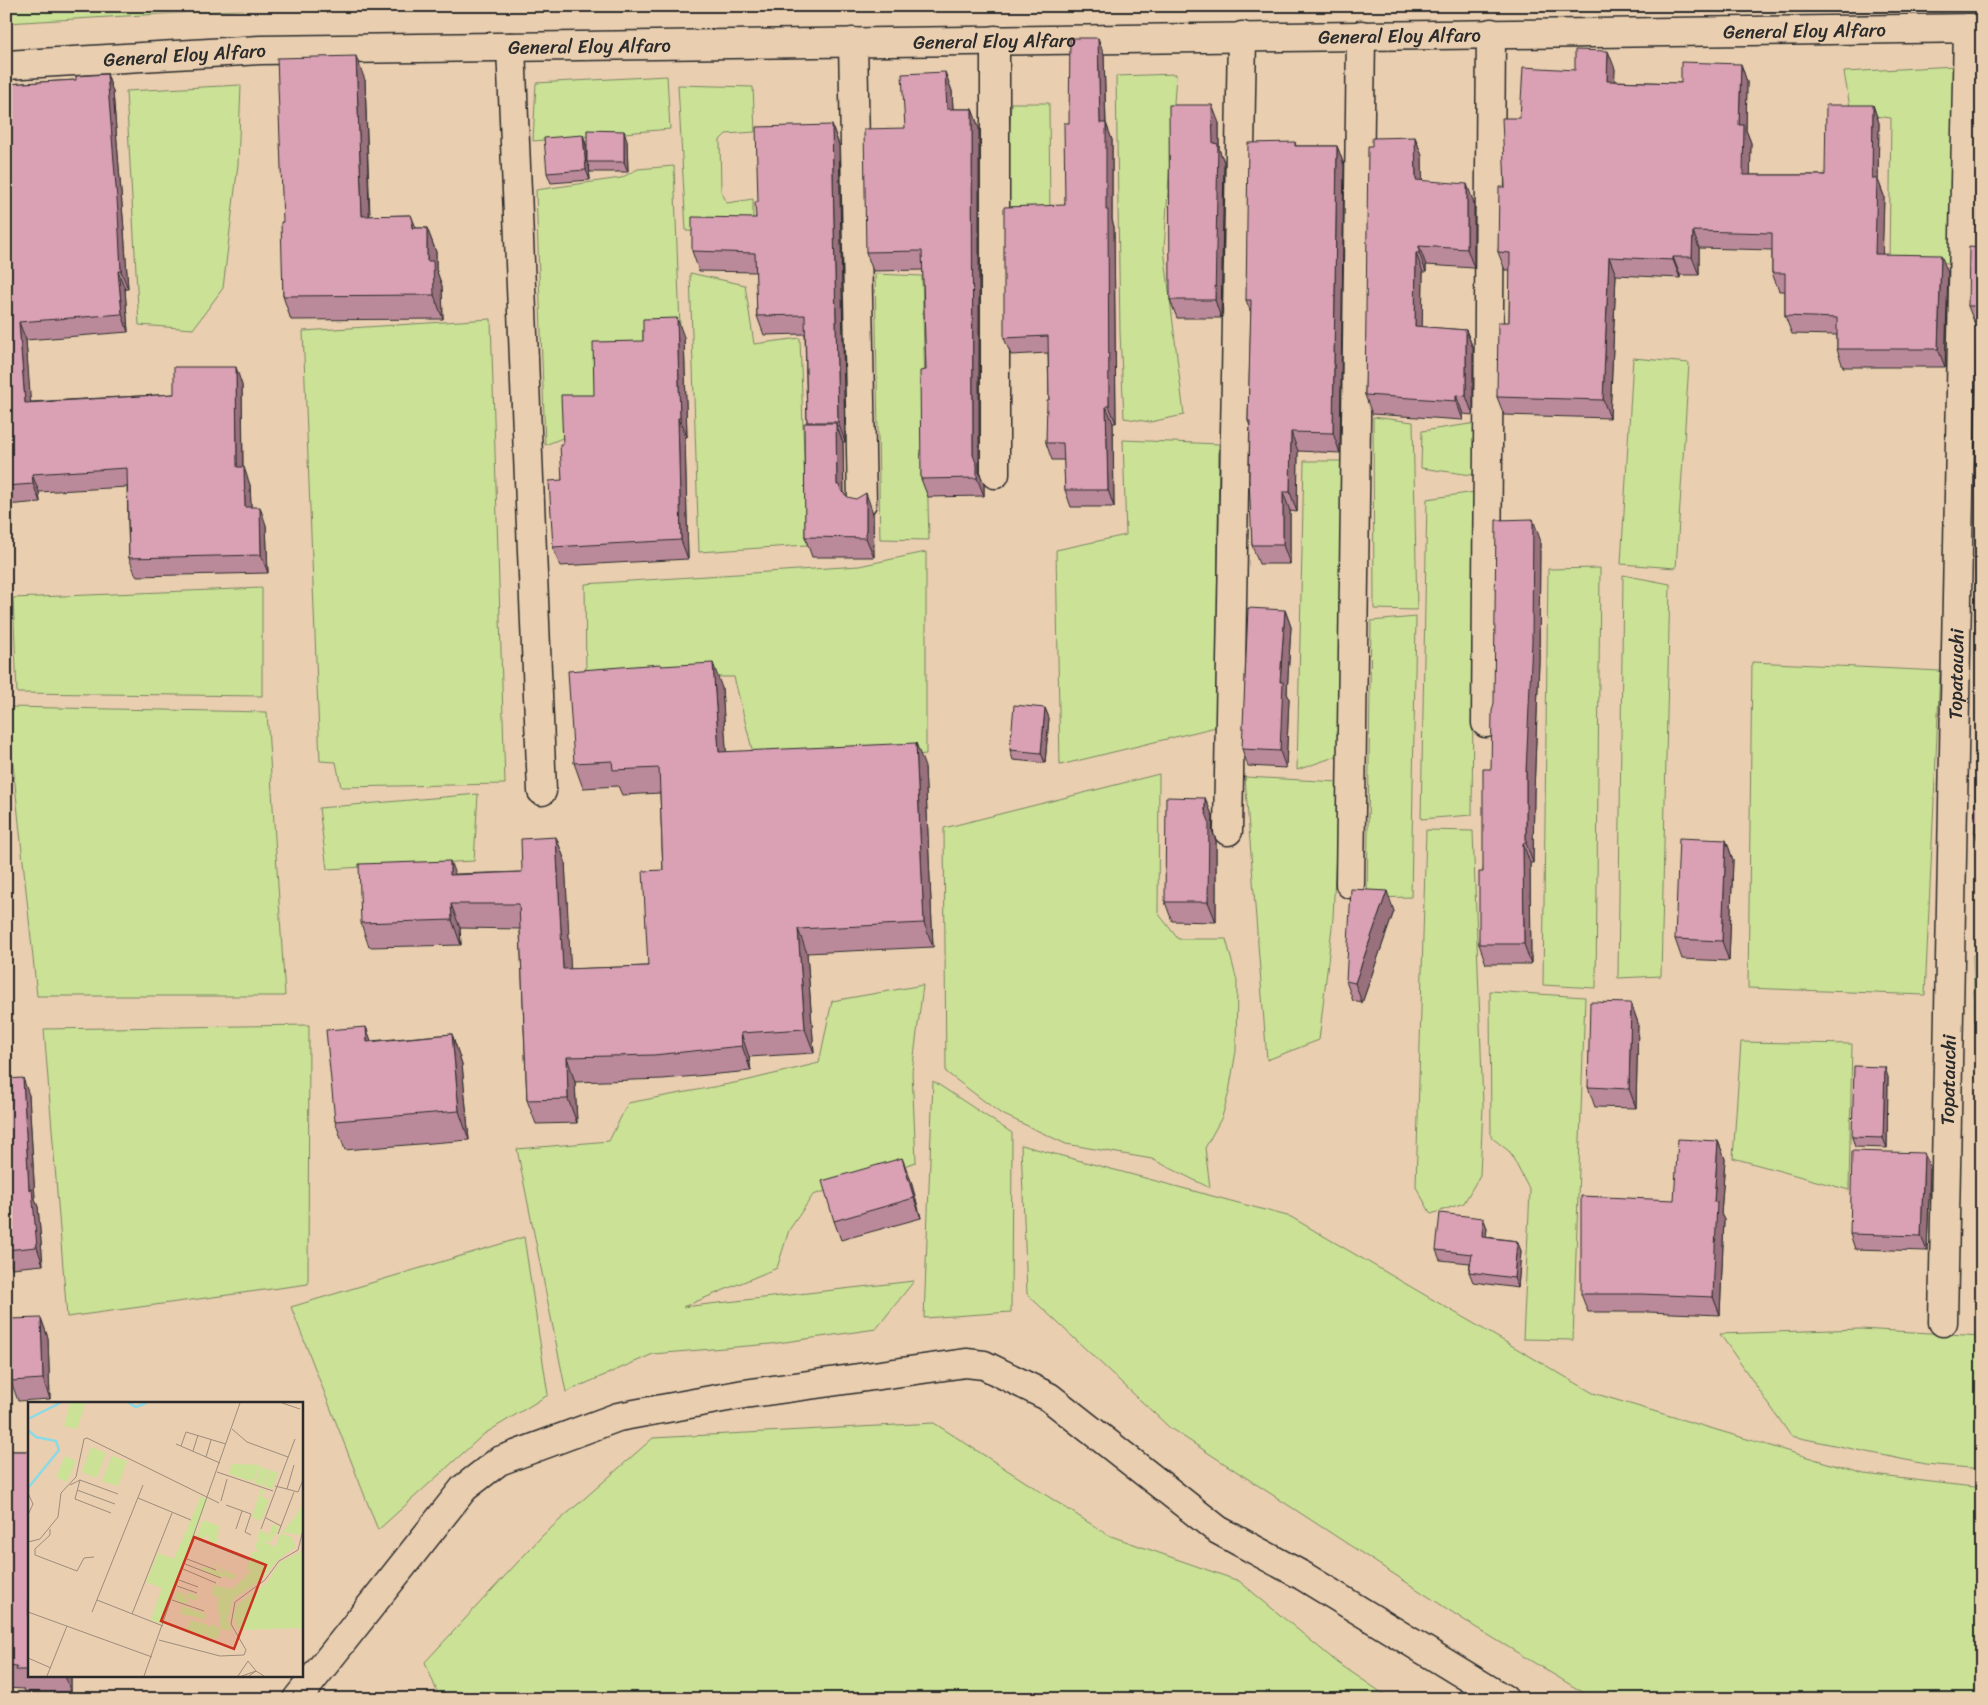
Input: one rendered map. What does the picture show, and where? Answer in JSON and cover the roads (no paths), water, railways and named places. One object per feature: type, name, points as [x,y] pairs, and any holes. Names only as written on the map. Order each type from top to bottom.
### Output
[{"type":"street","name":"General Eloy Alfaro","points":[[6,65],[260,50],[1975,28]]},
{"type":"street","name":"Topatauchi","points":[[1943,1322],[1975,28]]},
{"type":"street","points":[[1486,723],[1491,33]]},
{"type":"street","points":[[1350,884],[1361,35]]},
{"type":"street","points":[[1228,830],[1242,36]]},
{"type":"street","points":[[995,40],[995,474]]},
{"type":"street","points":[[853,42],[862,503]]},
{"type":"street","points":[[511,47],[542,791]]},
{"type":"street","points":[[297,1699],[464,1488],[499,1461],[618,1417],[744,1394],[966,1363],[984,1365],[1049,1397],[1218,1530],[1303,1576],[1504,1699]]}]
